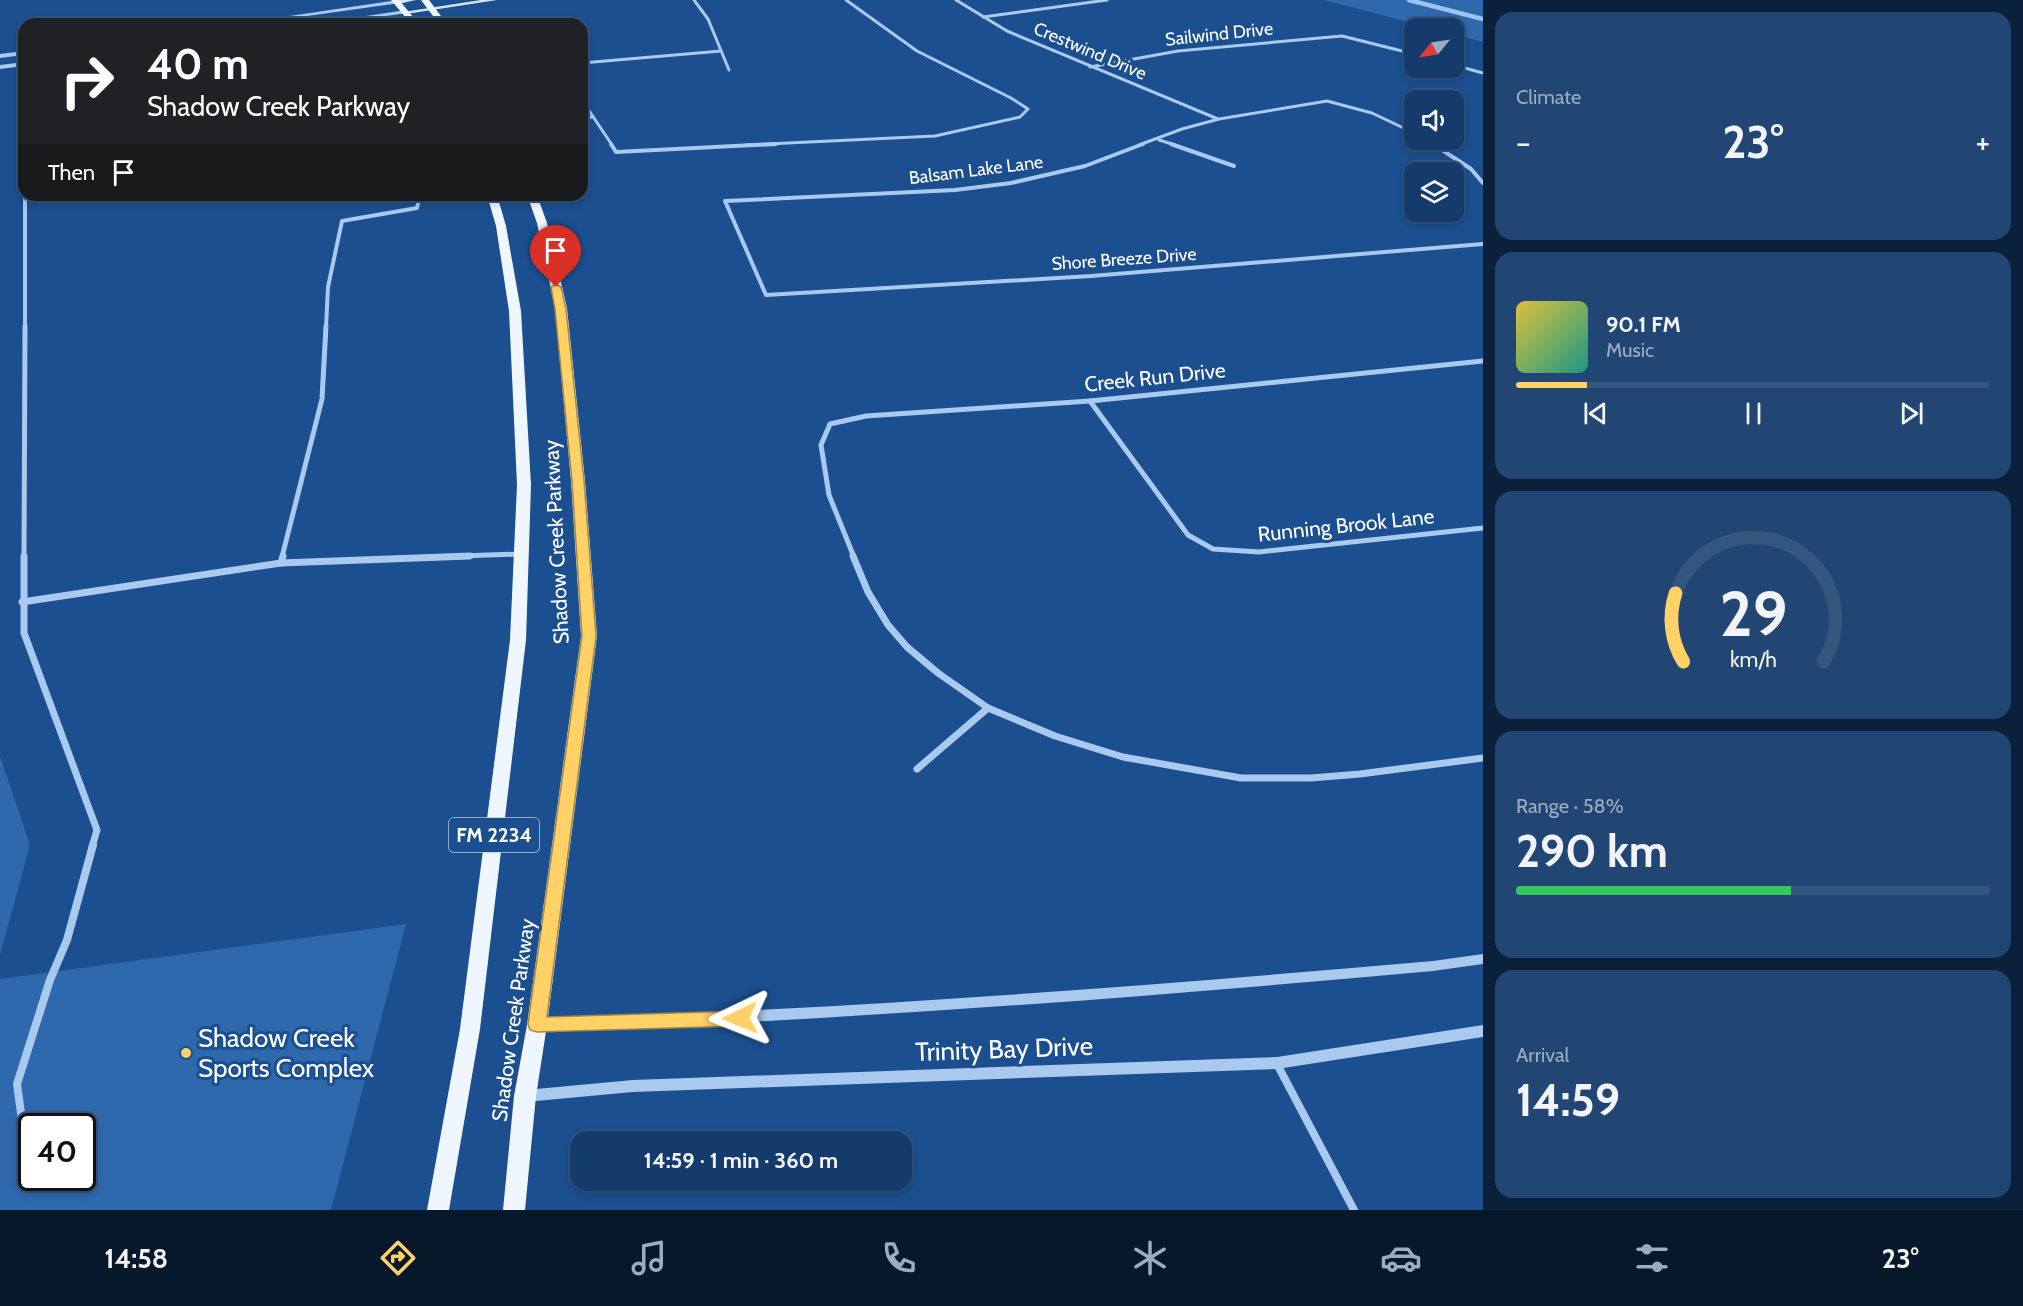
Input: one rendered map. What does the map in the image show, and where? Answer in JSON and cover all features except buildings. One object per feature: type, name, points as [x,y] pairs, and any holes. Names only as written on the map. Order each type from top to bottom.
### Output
[{"type":"main road","points":[[397,1],[413,0]]},
{"type":"main road","points":[[426,0],[439,18]]},
{"type":"main road","points":[[406,12],[494,0]]},
{"type":"main road","points":[[397,1],[410,18]]},
{"type":"main road","name":"Shadow Creek Parkway","points":[[438,1210],[470,1029],[518,640],[524,485],[515,311],[501,226],[494,201]]},
{"type":"main road","name":"Shadow Creek Parkway","points":[[514,1210],[525,1096],[537,1024],[589,636],[578,481],[561,309],[542,223],[534,201]]},
{"type":"street","points":[[694,0],[708,19],[729,70]]},
{"type":"street","points":[[588,111],[616,152],[935,136],[1020,117],[1028,109],[1011,98],[916,51],[846,0]]},
{"type":"street","name":"Crestwind Drive","points":[[956,0],[1007,31],[1219,119]]},
{"type":"street","points":[[982,17],[1107,0]]},
{"type":"street","points":[[280,18],[397,1]]},
{"type":"street","points":[[361,18],[406,12]]},
{"type":"street","name":"Sailwind Drive","points":[[1090,67],[1142,56],[1304,38],[1353,37],[1404,51]]},
{"type":"street","points":[[588,62],[721,51]]},
{"type":"street","points":[[0,56],[18,54]]},
{"type":"street","points":[[0,67],[18,65]]},
{"type":"street","points":[[1464,68],[1483,73]]},
{"type":"street","name":"Balsam Lake Lane","points":[[766,295],[725,201],[955,190],[1011,183],[1085,166],[1182,129],[1219,119],[1327,101],[1344,103],[1367,111],[1404,128]]},
{"type":"street","points":[[588,117],[593,117]]},
{"type":"street","points":[[1158,140],[1234,166]]},
{"type":"street","points":[[1442,150],[1471,169],[1483,183]]},
{"type":"street","points":[[21,1113],[17,1084],[51,980],[67,940],[98,830],[24,633],[22,602],[26,424],[25,201]]},
{"type":"street","points":[[281,563],[322,399],[328,287],[342,222],[411,210],[417,208],[419,201]]},
{"type":"street","name":"Shore Breeze Drive","points":[[766,295],[1091,276],[1483,244]]},
{"type":"street","name":"Creek Run Drive","points":[[988,708],[938,673],[907,647],[888,625],[868,592],[829,495],[821,445],[830,424],[866,416],[1090,401],[1483,361]]},
{"type":"street","name":"Running Brook Lane","points":[[1090,401],[1188,535],[1213,549],[1259,552],[1483,528]]},
{"type":"street","points":[[22,602],[281,563],[522,554]]},
{"type":"street","points":[[917,769],[988,708],[1055,736],[1123,757],[1241,778],[1360,774],[1483,758]]},
{"type":"street","name":"Trinity Bay Drive","points":[[537,1024],[809,1016],[1108,996],[1433,966],[1483,959]]},
{"type":"street","name":"Trinity Bay Drive","points":[[525,1096],[633,1086],[1277,1063],[1483,1031]]},
{"type":"street","points":[[1277,1063],[1354,1210]]},
{"type":"shaded area","points":[[1324,0],[1483,0],[1483,42],[1464,37],[1464,18],[1404,18],[1404,21]]},
{"type":"shaded area","points":[[0,756],[30,845],[0,955]]},
{"type":"shaded area","name":"Shadow Creek Sports Complex","points":[[406,924],[331,1210],[0,1210],[0,979]]},
{"type":"waterway","points":[[1409,0],[1483,19]]},
{"type":"place","name":"Shadow Creek Sports Complex","points":[[186,1053]]},
{"type":"route","points":[[556,287],[561,309],[578,481],[589,636],[537,1024],[636,1023],[740,1018]]}]
